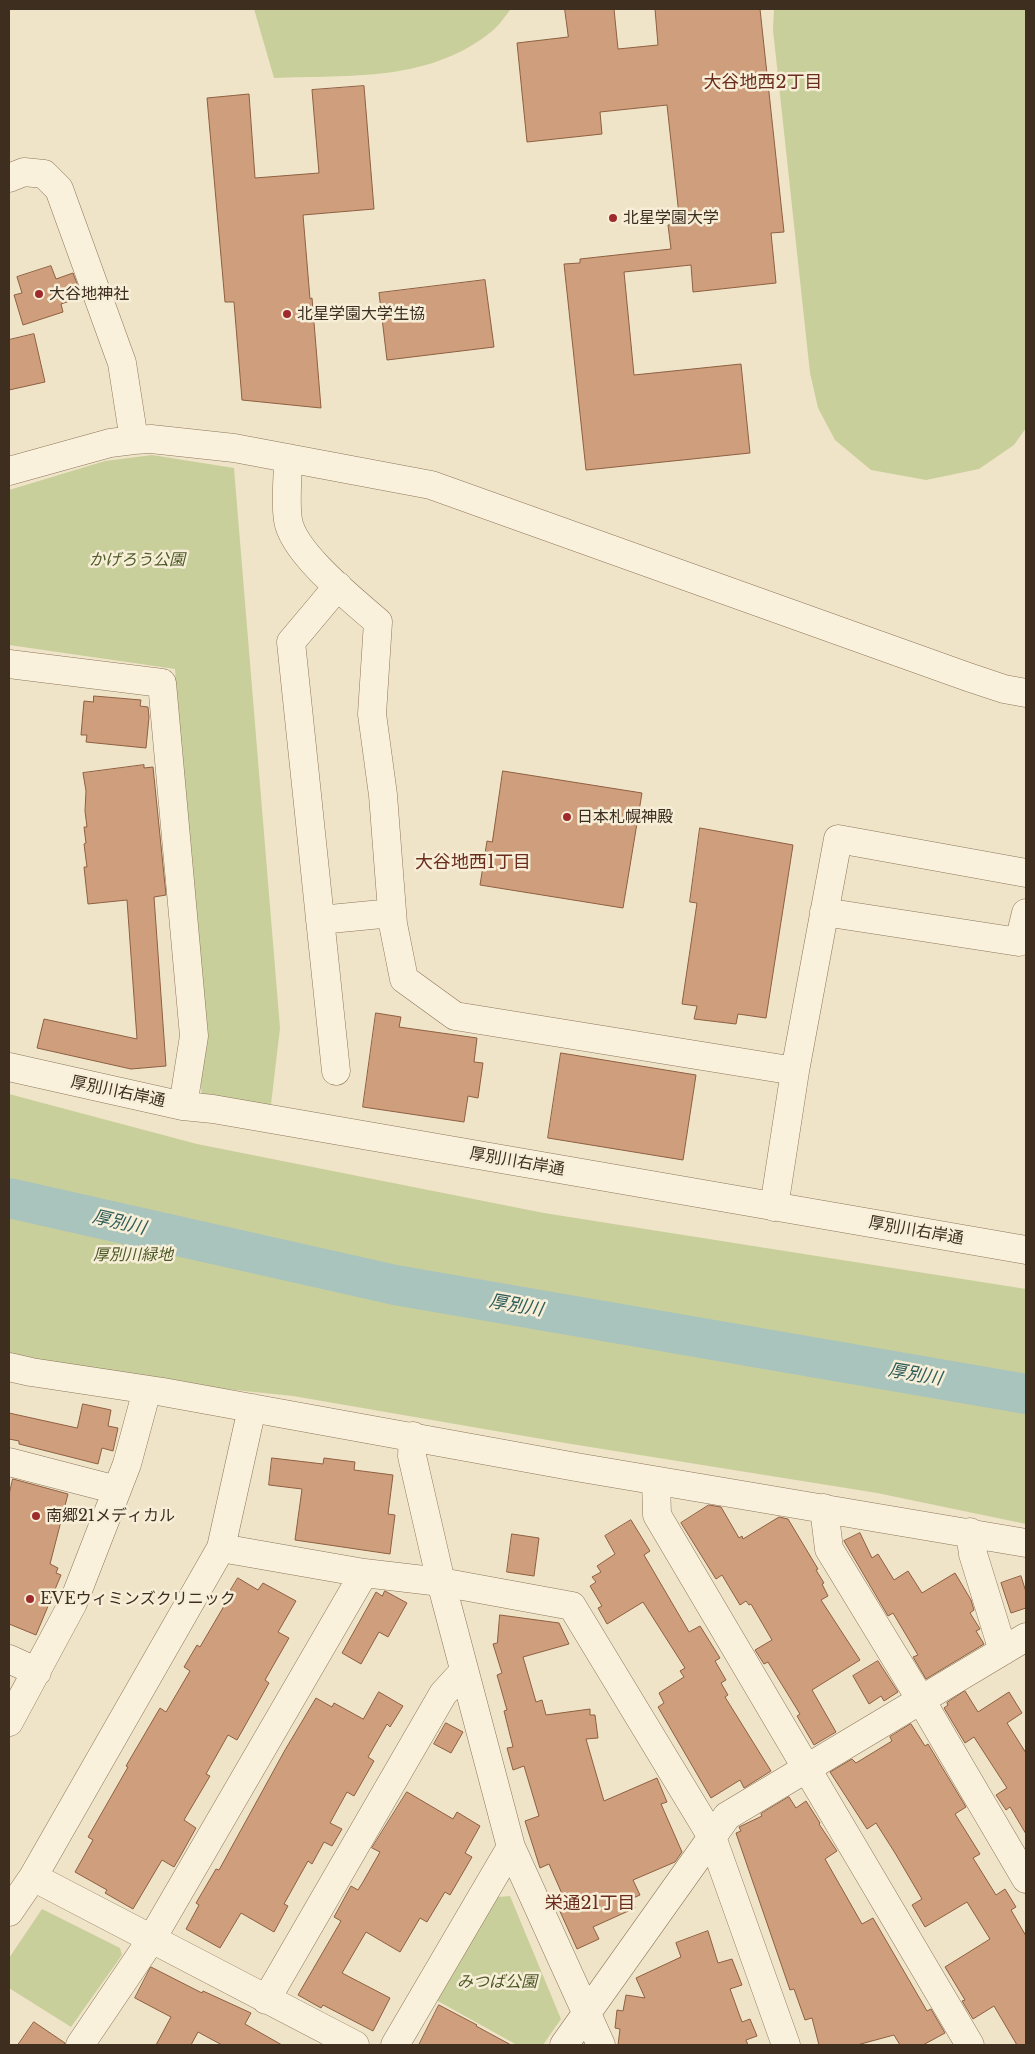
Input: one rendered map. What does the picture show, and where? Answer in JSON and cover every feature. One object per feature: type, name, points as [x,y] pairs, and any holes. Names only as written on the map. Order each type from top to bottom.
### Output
[{"type":"street","points":[[9,178],[24,172],[44,174],[59,189],[122,363],[142,439]]},
{"type":"street","points":[[9,471],[110,444],[142,439],[234,448],[431,485],[968,677],[1026,694]]},
{"type":"street","points":[[288,458],[288,521],[300,547],[338,586],[378,622],[372,714],[383,795],[392,913],[404,979],[455,1016],[795,1071]]},
{"type":"street","points":[[336,1071],[290,642],[338,586]]},
{"type":"street","points":[[9,664],[162,683],[194,1036],[183,1106]]},
{"type":"street","points":[[774,1207],[795,1071],[838,839],[1026,873]]},
{"type":"street","points":[[824,912],[1019,942],[1026,913]]},
{"type":"street","points":[[320,920],[392,913]]},
{"type":"street","name":"厚別川右岸通","points":[[9,1068],[183,1106],[213,1109],[1026,1250]]},
{"type":"street","points":[[9,1367],[1026,1543]]},
{"type":"street","points":[[9,1722],[73,1603],[127,1464],[147,1390]]},
{"type":"street","points":[[9,1912],[33,1877],[221,1548],[252,1408]]},
{"type":"street","points":[[413,1436],[412,1456],[440,1582],[512,1847],[601,2045]]},
{"type":"street","points":[[9,1462],[117,1490]]},
{"type":"street","points":[[656,1480],[656,1515],[970,2045]]},
{"type":"street","points":[[824,1508],[828,1550],[921,1700],[1026,1879]]},
{"type":"street","points":[[564,2045],[727,1816],[806,1767],[1015,1644],[973,1554],[970,1532]]},
{"type":"street","points":[[221,1548],[364,1573],[440,1582],[572,1606],[712,1837],[786,2045]]},
{"type":"street","points":[[83,2044],[151,1940],[364,1573]]},
{"type":"street","points":[[9,1659],[37,1672]]},
{"type":"street","points":[[266,2000],[443,1694],[464,1671]]},
{"type":"street","points":[[395,2045],[512,1847]]},
{"type":"street","points":[[33,1877],[355,2045]]},
{"type":"green space","points":[[254,9],[511,9],[494,30],[467,48],[442,60],[415,68],[388,73],[360,75],[274,78]]},
{"type":"green space","points":[[774,9],[1026,9],[1026,428],[1014,445],[979,469],[926,480],[871,470],[835,440],[818,408],[810,373],[773,30]]},
{"type":"green space","name":"かげろう公園","points":[[152,455],[234,468],[280,1028],[270,1113],[202,1101],[175,669],[9,645],[9,490],[105,461]]},
{"type":"green space","name":"厚別川緑地","points":[[9,1094],[197,1144],[544,1213],[1026,1289],[1026,1524],[877,1493],[565,1443],[293,1396],[117,1378],[9,1354]]},
{"type":"green space","name":"みつば公園","points":[[510,1896],[561,2019],[543,2045],[517,2045],[436,2000],[436,1994],[498,1897]]},
{"type":"green space","points":[[42,1909],[120,1948],[122,1955],[71,2027],[9,1988],[9,1958]]},
{"type":"building","points":[[565,9],[614,9],[618,49],[658,45],[655,9],[760,9],[784,232],[771,233],[776,283],[693,292],[691,265],[624,272],[634,375],[741,364],[750,453],[586,470],[564,264],[580,263],[580,259],[671,249],[668,225],[680,224],[667,105],[600,112],[602,134],[527,142],[517,43],[568,37]]},
{"type":"building","points":[[364,86],[374,209],[303,215],[321,408],[242,400],[234,302],[225,302],[207,98],[249,94],[255,178],[319,173],[312,90]]},
{"type":"building","points":[[51,266],[56,279],[73,273],[82,297],[61,304],[63,312],[23,325],[14,295],[22,293],[17,277]]},
{"type":"building","points":[[485,280],[494,347],[387,360],[379,293]]},
{"type":"building","points":[[34,334],[45,382],[9,390],[9,340]]},
{"type":"building","points":[[94,696],[141,700],[140,706],[148,707],[146,748],[86,742],[87,735],[81,735],[84,701],[93,702]]},
{"type":"building","points":[[144,765],[144,768],[153,767],[166,895],[154,897],[166,1066],[131,1069],[37,1048],[44,1019],[137,1039],[127,900],[88,904],[84,867],[87,867],[84,827],[87,827],[85,811],[86,791],[83,773]]},
{"type":"building","name":"日本札幌神殿","points":[[503,771],[642,793],[623,908],[480,885],[487,841],[492,842]]},
{"type":"building","points":[[700,828],[793,845],[766,1018],[738,1014],[736,1024],[694,1019],[697,1006],[682,1004],[697,903],[690,902]]},
{"type":"building","points":[[376,1013],[401,1017],[399,1027],[477,1038],[474,1062],[483,1063],[478,1098],[468,1096],[464,1122],[363,1107]]},
{"type":"building","points":[[561,1053],[696,1075],[683,1160],[548,1138]]},
{"type":"building","points":[[83,1404],[111,1410],[108,1426],[118,1428],[113,1451],[102,1448],[98,1464],[19,1444],[19,1441],[9,1439],[9,1413],[77,1428]]},
{"type":"building","points":[[272,1458],[323,1464],[324,1458],[355,1462],[354,1470],[393,1475],[388,1514],[395,1515],[390,1554],[295,1540],[302,1489],[269,1485]]},
{"type":"building","points":[[13,1479],[68,1494],[50,1564],[58,1568],[56,1573],[61,1575],[36,1635],[9,1624],[9,1495]]},
{"type":"building","points":[[709,1505],[721,1507],[739,1538],[742,1536],[743,1539],[779,1517],[788,1519],[818,1569],[816,1570],[824,1583],[822,1584],[828,1596],[821,1600],[860,1660],[812,1690],[836,1732],[814,1745],[797,1716],[800,1714],[768,1662],[764,1664],[755,1650],[772,1640],[751,1604],[749,1605],[746,1601],[740,1605],[722,1575],[716,1579],[681,1523]]},
{"type":"building","points":[[631,1520],[650,1551],[644,1555],[689,1632],[700,1626],[720,1658],[715,1661],[726,1680],[721,1683],[728,1695],[725,1697],[771,1771],[744,1788],[740,1780],[711,1798],[658,1707],[664,1703],[659,1693],[684,1677],[680,1671],[685,1668],[643,1602],[607,1624],[598,1608],[602,1606],[590,1586],[596,1582],[592,1577],[601,1572],[597,1566],[615,1554],[605,1536]]},
{"type":"building","points":[[860,1533],[872,1558],[878,1554],[894,1580],[908,1571],[922,1593],[955,1573],[971,1600],[974,1610],[970,1613],[980,1629],[976,1631],[984,1644],[926,1679],[913,1657],[918,1655],[893,1613],[888,1616],[844,1541]]},
{"type":"building","points":[[512,1534],[539,1538],[534,1576],[507,1572]]},
{"type":"building","points":[[1021,1576],[1026,1592],[1026,1608],[1011,1613],[1001,1583]]},
{"type":"building","points":[[238,1578],[258,1590],[263,1583],[296,1601],[278,1632],[289,1638],[265,1680],[269,1683],[237,1740],[228,1735],[206,1774],[210,1776],[184,1820],[196,1828],[181,1855],[174,1867],[162,1860],[133,1909],[105,1893],[107,1890],[75,1872],[93,1840],[88,1837],[128,1767],[126,1766],[160,1708],[166,1712],[190,1671],[184,1667],[197,1645],[200,1647],[231,1594],[229,1593]]},
{"type":"building","points":[[385,1591],[407,1603],[388,1637],[379,1632],[361,1664],[342,1653],[376,1592],[382,1596]]},
{"type":"building","points":[[500,1615],[559,1623],[569,1644],[523,1657],[536,1702],[542,1700],[546,1715],[590,1709],[590,1715],[595,1715],[598,1738],[586,1739],[604,1801],[657,1778],[667,1802],[661,1804],[682,1852],[675,1862],[633,1880],[640,1895],[631,1899],[635,1908],[593,1927],[599,1939],[577,1949],[558,1907],[566,1903],[549,1864],[540,1868],[525,1821],[539,1816],[524,1766],[513,1770],[507,1748],[513,1747],[504,1711],[507,1710],[497,1675],[502,1673],[493,1644],[497,1643]]},
{"type":"building","points":[[878,1661],[898,1692],[884,1701],[881,1696],[869,1704],[853,1676]]},
{"type":"building","points":[[965,1691],[978,1712],[1009,1692],[1022,1713],[1007,1723],[1026,1753],[1026,1834],[1010,1807],[1006,1810],[996,1795],[1007,1788],[974,1737],[965,1743],[944,1708],[948,1705],[947,1703]]},
{"type":"building","points":[[379,1692],[403,1706],[390,1727],[387,1724],[368,1757],[374,1761],[354,1796],[347,1792],[330,1823],[342,1829],[332,1846],[324,1842],[312,1864],[308,1861],[284,1904],[288,1906],[274,1932],[241,1913],[220,1948],[186,1929],[199,1905],[196,1903],[216,1869],[219,1870],[316,1698],[332,1707],[334,1703],[363,1719]]},
{"type":"building","points":[[446,1723],[463,1732],[451,1753],[434,1744]]},
{"type":"building","points":[[911,1724],[925,1746],[928,1744],[966,1807],[955,1814],[980,1854],[973,1858],[996,1895],[1005,1889],[1016,1907],[1011,1910],[1026,1936],[1026,2045],[1017,2045],[994,2006],[973,2019],[962,2001],[965,2000],[945,1967],[990,1939],[967,1902],[925,1927],[912,1905],[922,1899],[895,1853],[876,1823],[867,1829],[830,1772],[852,1759],[856,1763],[892,1741],[890,1737]]},
{"type":"building","points":[[407,1792],[453,1819],[457,1812],[480,1826],[465,1853],[472,1857],[450,1895],[445,1892],[427,1922],[420,1918],[400,1952],[366,1932],[342,1973],[390,1998],[373,2031],[323,2005],[321,2008],[298,1995],[341,1921],[334,1917],[351,1886],[358,1890],[363,1882],[380,1852],[372,1848]]},
{"type":"building","points":[[789,1797],[796,1808],[806,1801],[837,1851],[825,1859],[862,1924],[873,1918],[927,2011],[931,2009],[945,2033],[923,2045],[900,2045],[894,2035],[857,2045],[819,2045],[812,2018],[805,2020],[794,1989],[790,1990],[736,1833],[741,1831],[739,1827],[762,1816],[761,1814]]},
{"type":"building","points":[[708,1931],[718,1963],[732,1959],[742,1985],[730,1989],[742,2022],[750,2019],[757,2036],[746,2040],[748,2045],[618,2045],[620,2029],[615,2028],[617,2010],[623,2011],[626,1995],[645,1998],[636,1978],[681,1957],[676,1943]]},
{"type":"building","points":[[151,1967],[202,1993],[203,1991],[251,2013],[245,2024],[282,2045],[222,2045],[198,2032],[191,2045],[156,2045],[171,2017],[135,1998]]},
{"type":"building","points":[[439,2005],[477,2025],[511,2045],[419,2045]]},
{"type":"building","points":[[34,2022],[65,2043],[65,2045],[18,2045]]},
{"type":"waterway","name":"厚別川","points":[[9,1198],[395,1285],[1026,1394]]},
{"type":"place","name":"北星学園大学","points":[[613,218]]},
{"type":"place","name":"大谷地神社","points":[[39,294]]},
{"type":"place","name":"北星学園大学生協","points":[[287,314]]},
{"type":"place","name":"日本札幌神殿","points":[[567,817]]},
{"type":"place","name":"南郷21メディカル","points":[[36,1516]]},
{"type":"place","name":"EVEウィミンズクリニック","points":[[30,1599]]},
{"type":"district","name":"大谷地西2丁目","points":[[763,83]]},
{"type":"district","name":"大谷地西1丁目","points":[[473,863]]},
{"type":"district","name":"栄通21丁目","points":[[590,1904]]}]
